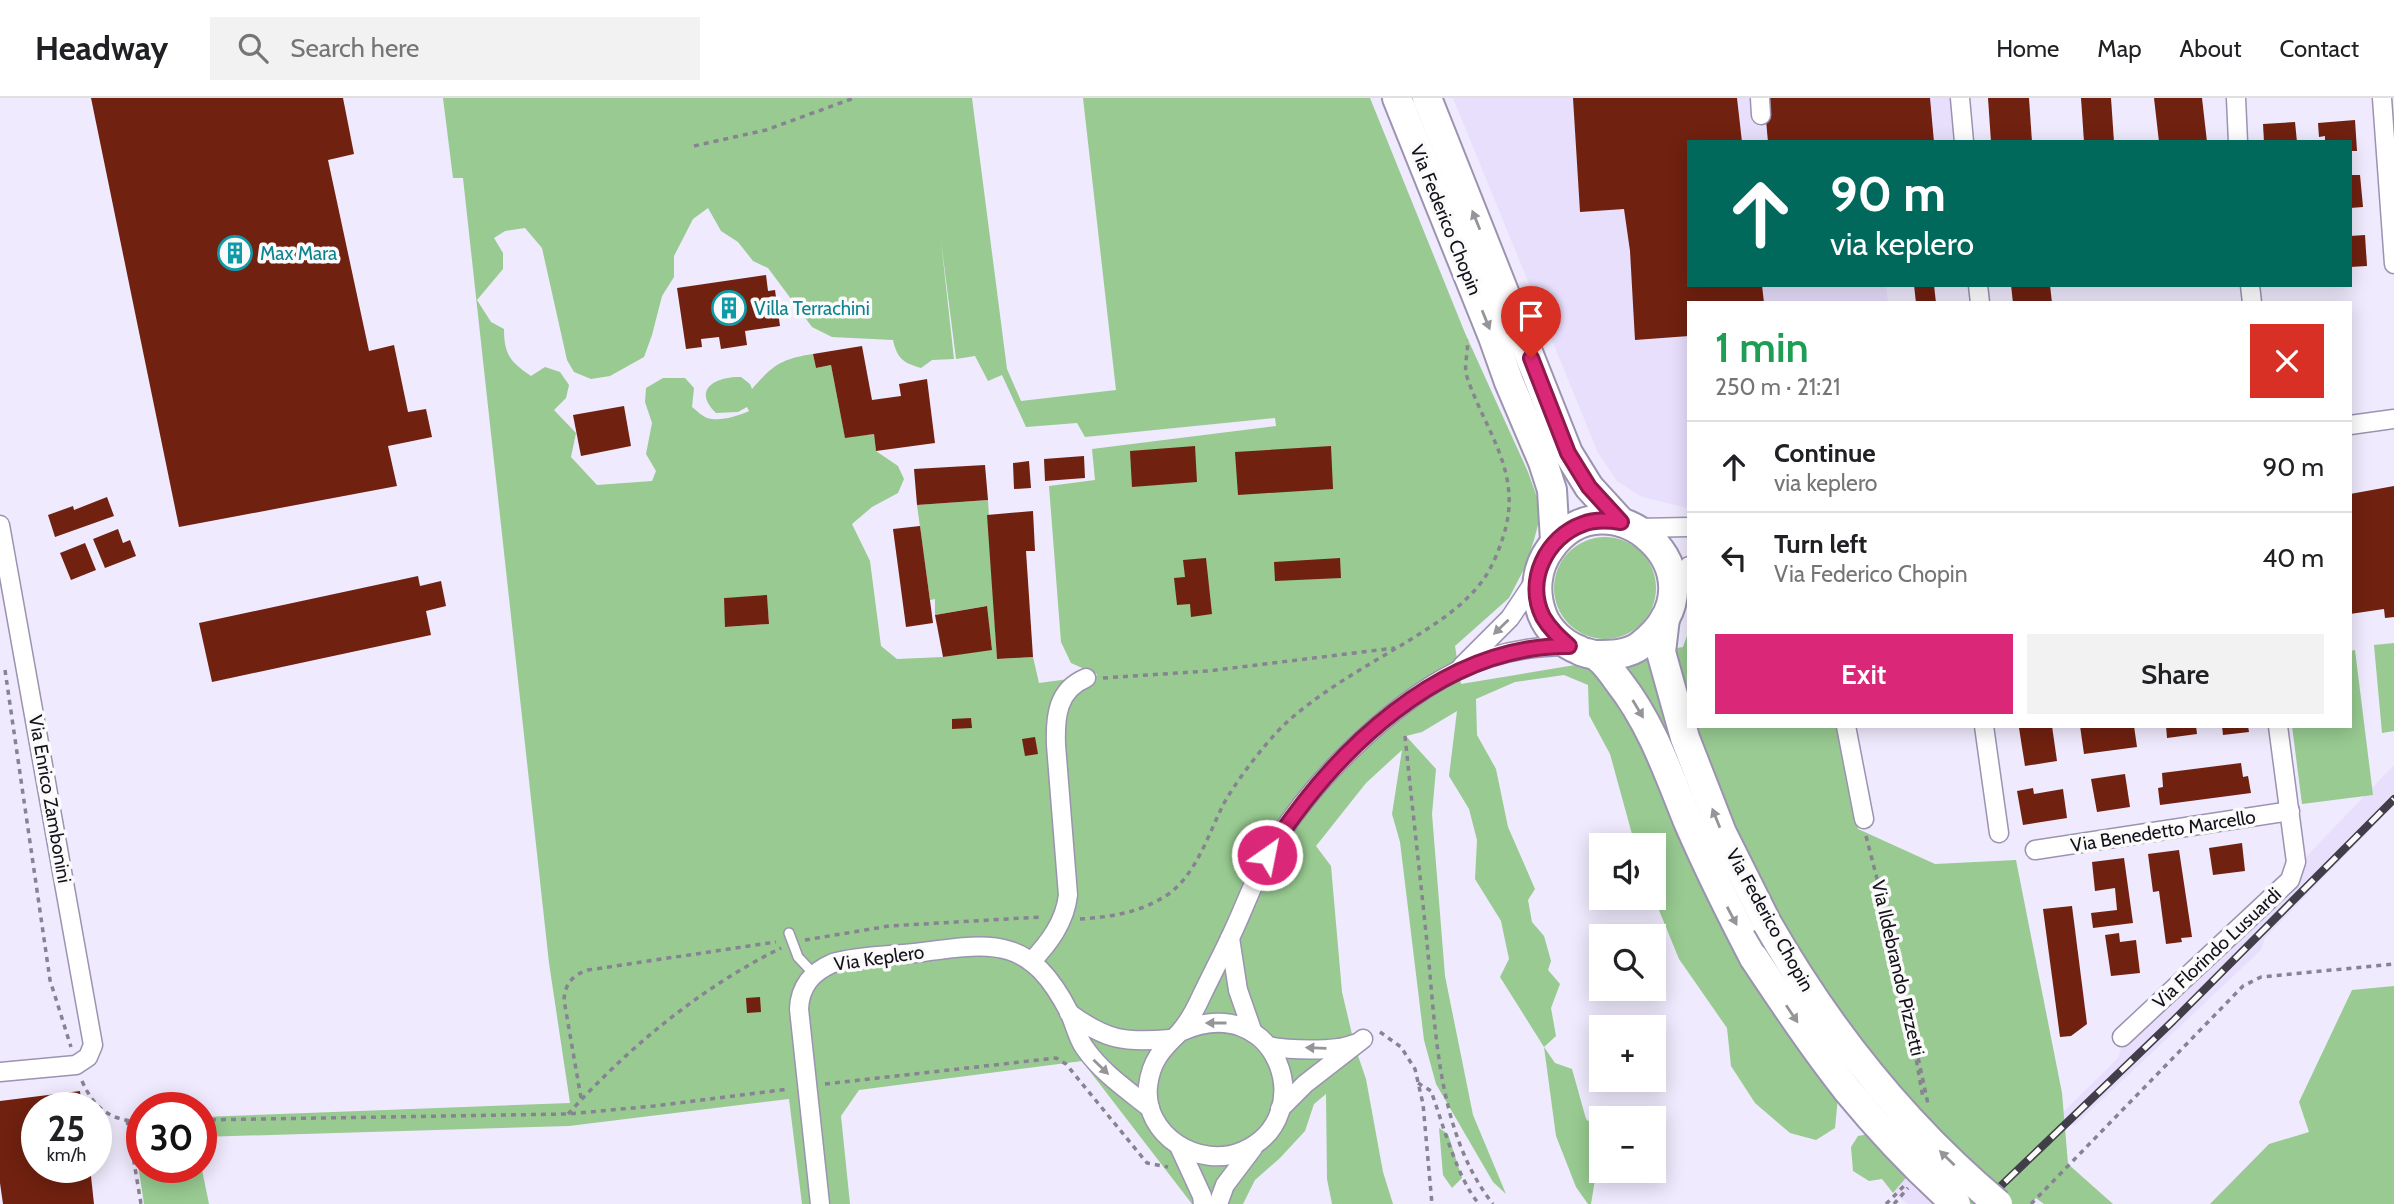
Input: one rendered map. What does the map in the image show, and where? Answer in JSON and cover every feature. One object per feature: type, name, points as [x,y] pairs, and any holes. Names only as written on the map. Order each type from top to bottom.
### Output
[{"type":"main road","name":"Via Federico Chopin","points":[[1397,98],[1543,461],[1552,490],[1555,541]]},
{"type":"main road","name":"Via Federico Chopin","points":[[1427,98],[1568,453],[1589,487],[1629,525],[1652,539],[1664,554],[1671,571],[1671,605],[1653,635],[1636,648],[1616,655],[1595,655],[1569,646],[1554,633],[1543,616],[1537,597],[1537,577]]},
{"type":"main road","points":[[1537,577],[1544,558],[1555,541],[1569,530],[1585,523],[1603,520],[1629,525]]},
{"type":"main road","name":"Via Federico Chopin","points":[[1665,618],[1661,652],[1685,738],[1722,833],[1767,923],[1809,992],[1854,1053],[1945,1156],[1998,1204]]},
{"type":"main road","name":"Via Federico Chopin","points":[[1595,655],[1617,679],[1641,714],[1706,862],[1754,958],[1847,1090],[1919,1170],[1956,1204]]},
{"type":"street","points":[[1960,98],[1964,140]]},
{"type":"street","points":[[2236,98],[2238,140]]},
{"type":"street","points":[[2382,98],[2394,264]]},
{"type":"street","points":[[2352,425],[2394,419]]},
{"type":"street","name":"Via Enrico Zambonini","points":[[0,525],[93,1039],[92,1051],[76,1065]]},
{"type":"street","points":[[1629,525],[1687,527]]},
{"type":"street","points":[[1673,590],[1687,569]]},
{"type":"street","points":[[1457,671],[1510,618],[1537,577]]},
{"type":"street","points":[[1257,1143],[1227,1156],[1210,1157],[1179,1146],[1166,1136],[1157,1123],[1150,1108],[1148,1089],[1150,1071],[1158,1054],[1175,1036],[1199,1001],[1267,855],[1318,787],[1358,744],[1419,695],[1457,671],[1501,654],[1525,648],[1569,646]]},
{"type":"street","points":[[1031,962],[1050,940],[1063,918],[1068,895],[1056,722],[1064,694],[1076,682],[1086,678]]},
{"type":"street","points":[[1846,728],[1864,818]]},
{"type":"street","points":[[1983,728],[1999,833]]},
{"type":"street","name":"Via Florindo Lusuardi","points":[[2122,1037],[2290,880],[2296,862],[2278,728]]},
{"type":"street","name":"Via Benedetto Marcello","points":[[2035,850],[2290,811]]},
{"type":"street","points":[[1230,938],[1238,990],[1253,1033]]},
{"type":"street","name":"Via Keplero","points":[[820,1204],[799,999],[802,989],[814,974],[823,967],[844,960],[973,945],[1001,947],[1018,954],[1031,962],[1052,985],[1069,1013],[1081,1043],[1097,1065],[1150,1108]]},
{"type":"street","points":[[1069,1013],[1093,1030],[1117,1039],[1175,1036],[1198,1024],[1217,1021],[1236,1024],[1253,1033],[1268,1046],[1275,1057],[1283,1083],[1280,1110]]},
{"type":"street","points":[[1268,1046],[1281,1049],[1335,1049],[1363,1039]]},
{"type":"street","points":[[1218,1204],[1230,1178],[1267,1133],[1280,1110],[1305,1084],[1363,1039]]},
{"type":"street","points":[[0,1072],[76,1065]]},
{"type":"street","points":[[1179,1146],[1202,1196],[1203,1204]]},
{"type":"lane","points":[[790,939],[799,957],[814,974]]},
{"type":"path","points":[[694,146],[766,130],[855,98]]},
{"type":"path","points":[[581,1099],[564,1000],[566,988],[573,977],[588,970],[889,926],[1119,915],[1157,901],[1170,893],[1181,883],[1198,856],[1223,805],[1243,775],[1285,724],[1328,691],[1454,610],[1484,580],[1503,540],[1511,506],[1509,487],[1498,449],[1465,372],[1468,343],[1465,333]]},
{"type":"path","points":[[1086,678],[1208,671],[1397,648]]},
{"type":"path","points":[[4,662],[50,979],[76,1065],[88,1094],[103,1113],[126,1120]]},
{"type":"path","points":[[1405,736],[1437,1037],[1448,1107],[1461,1153],[1471,1174],[1493,1204]]},
{"type":"path","name":"Via Ildebrando Pizzetti","points":[[1864,818],[1863,826],[1926,1088],[1927,1112]]},
{"type":"path","points":[[568,1114],[615,1064],[698,998],[790,939]]},
{"type":"path","points":[[2031,1204],[2243,986],[2261,977],[2394,964]]},
{"type":"path","points":[[1363,1039],[1373,1032],[1383,1033],[1401,1047],[1415,1069],[1423,1104],[1432,1204]]},
{"type":"path","points":[[217,1120],[568,1114],[1056,1058],[1066,1064],[1147,1163],[1160,1167],[1189,1168]]},
{"type":"path","points":[[824,1073],[825,1084]]},
{"type":"path","points":[[1418,1083],[1431,1091],[1463,1176],[1479,1204]]},
{"type":"path","points":[[1886,1204],[1911,1179]]},
{"type":"path","points":[[138,1183],[141,1204]]},
{"type":"path","points":[[1894,1204],[1908,1187]]},
{"type":"shaded area","points":[[1453,98],[1960,98],[1964,140],[1687,140],[1687,287],[1886,287],[1888,301],[1687,301],[1687,508],[1642,497],[1617,481],[1598,453]]},
{"type":"shaded area","points":[[2394,765],[2394,805],[2265,938],[2261,950],[2075,1125],[2070,1125],[1997,1178],[2118,1058],[2123,1042],[2303,867],[2304,859]]},
{"type":"shaded area","points":[[1910,1173],[1942,1204],[1908,1204],[1893,1193]]},
{"type":"green space","points":[[443,98],[972,98],[1007,369],[1021,401],[1116,390],[1083,98],[1370,98],[1465,333],[1538,500],[1539,521],[1534,540],[1524,569],[1509,598],[1455,646],[1461,684],[1683,647],[1687,636],[1687,728],[1837,728],[1858,829],[1935,864],[2016,860],[2062,1093],[2068,1164],[2113,1204],[2044,1204],[2036,1198],[2031,1204],[1942,1204],[1910,1173],[1893,1193],[1882,1179],[1869,1181],[1853,1171],[1851,1147],[1858,1136],[1869,1134],[1838,1097],[1835,1128],[1816,1140],[1790,1133],[1755,1103],[1731,1066],[1727,1028],[1679,959],[1659,910],[1666,910],[1666,833],[1632,833],[1610,754],[1589,715],[1588,685],[1564,675],[1515,682],[1476,699],[1477,735],[1496,769],[1508,827],[1535,889],[1528,900],[1532,922],[1544,936],[1551,961],[1548,970],[1560,984],[1551,1008],[1556,1036],[1544,1047],[1500,977],[1509,959],[1501,921],[1475,879],[1477,840],[1469,809],[1449,776],[1457,711],[1422,732],[1406,736],[1436,769],[1432,814],[1445,976],[1473,1115],[1506,1194],[1493,1182],[1436,1084],[1424,1040],[1400,842],[1392,814],[1402,750],[1366,783],[1316,846],[1331,866],[1342,992],[1366,1079],[1383,1172],[1393,1204],[1332,1204],[1327,1179],[1326,1094],[1314,1104],[1305,1131],[1255,1180],[1243,1204],[1192,1204],[1082,1061],[859,1090],[841,1116],[850,1204],[802,1204],[789,1099],[569,1126],[217,1137],[217,1116],[570,1103],[549,963],[463,178],[453,178]],"holes":[[[708,208],[721,231],[738,242],[753,261],[768,268],[812,327],[832,337],[893,340],[902,359],[921,368],[932,360],[954,359],[941,241],[956,359],[975,356],[988,381],[1002,375],[1026,427],[1077,423],[1085,437],[1275,418],[1276,426],[1092,449],[1095,480],[1049,486],[1061,642],[1071,663],[1098,675],[1039,683],[1033,657],[997,659],[988,500],[917,505],[930,600],[935,599],[935,615],[986,606],[992,649],[943,657],[897,659],[881,646],[870,561],[852,524],[872,507],[898,493],[904,479],[898,466],[876,451],[874,434],[845,437],[831,365],[816,368],[813,354],[778,364],[752,389],[741,377],[716,382],[710,386],[706,397],[716,413],[738,412],[747,407],[749,411],[718,419],[707,418],[692,407],[694,388],[685,378],[663,378],[646,388],[645,402],[652,423],[646,454],[656,471],[652,481],[597,485],[571,457],[576,433],[554,410],[566,398],[569,385],[560,372],[545,367],[531,376],[518,366],[507,351],[504,329],[491,322],[477,300],[503,269],[503,253],[494,238],[505,231],[525,228],[542,248],[567,360],[574,372],[591,379],[610,376],[644,357],[662,296],[674,277],[674,256],[693,219]],[[767,596],[769,624],[726,627],[724,598]]]},
{"type":"green space","points":[[1605,537],[1625,540],[1648,559],[1653,568],[1656,588],[1653,608],[1634,631],[1625,636],[1605,639],[1585,636],[1562,617],[1557,608],[1554,588],[1557,568],[1576,545],[1585,540]]},
{"type":"green space","points":[[2394,643],[2394,731],[2382,733],[2374,645]]},
{"type":"green space","points":[[2355,650],[2373,795],[2302,804],[2292,728],[2352,728],[2352,651]]},
{"type":"green space","points":[[2394,986],[2394,1204],[2210,1204],[2269,1144],[2309,1132],[2299,1102],[2352,990]]},
{"type":"green space","points":[[1544,1047],[1555,1063],[1572,1069],[1586,1119],[1589,1121],[1589,1183],[1594,1183],[1591,1204],[1588,1204],[1576,1187],[1556,1136]]},
{"type":"green space","points":[[1439,1128],[1448,1134],[1462,1178],[1452,1188],[1443,1175]]},
{"type":"green space","points":[[141,1183],[205,1183],[209,1204],[144,1204]]},
{"type":"building","name":"Max Mara","points":[[91,98],[343,98],[354,154],[328,160],[369,351],[394,345],[408,412],[426,409],[432,437],[388,446],[397,486],[179,527]]},
{"type":"building","points":[[1573,98],[1737,98],[1742,140],[1687,140],[1687,287],[1762,287],[1764,301],[1687,301],[1687,336],[1635,340],[1630,251],[1624,209],[1580,212]]},
{"type":"building","points":[[1764,98],[1930,98],[1934,140],[1768,140]]},
{"type":"building","points":[[1988,98],[2029,98],[2032,140],[1991,140]]},
{"type":"building","points":[[2081,98],[2111,98],[2114,140],[2084,140]]},
{"type":"building","points":[[2154,98],[2202,98],[2207,140],[2159,140]]},
{"type":"building","points":[[2355,120],[2357,151],[2352,151],[2352,140],[2325,140],[2325,136],[2319,137],[2318,123]]},
{"type":"building","points":[[2295,122],[2297,140],[2264,140],[2263,124]]},
{"type":"building","points":[[2352,175],[2360,175],[2363,207],[2352,208]]},
{"type":"building","points":[[2365,235],[2367,266],[2352,267],[2352,236]]},
{"type":"building","name":"Villa Terrachini","points":[[766,275],[768,291],[775,290],[780,326],[745,331],[747,345],[721,349],[719,337],[701,339],[702,347],[686,349],[677,288]]},
{"type":"building","points":[[1914,287],[1934,287],[1936,301],[1916,301]]},
{"type":"building","points":[[2011,287],[2050,287],[2052,301],[2013,301]]},
{"type":"building","points":[[862,346],[872,400],[901,396],[899,384],[927,379],[935,443],[876,451],[874,434],[845,438],[831,365],[816,368],[813,354]]},
{"type":"building","points":[[624,406],[631,446],[581,456],[573,415]]},
{"type":"building","points":[[1195,446],[1197,482],[1132,487],[1130,451]]},
{"type":"building","points":[[1331,446],[1333,489],[1238,495],[1235,452]]},
{"type":"building","points":[[1084,456],[1085,478],[1045,481],[1044,459]]},
{"type":"building","points":[[1029,461],[1031,488],[1014,489],[1013,463]]},
{"type":"building","points":[[985,465],[988,500],[917,505],[914,469]]},
{"type":"building","points":[[2394,486],[2394,617],[2385,618],[2384,609],[2352,614],[2352,494]]},
{"type":"building","points":[[107,497],[114,516],[55,537],[48,515],[73,506],[74,510]]},
{"type":"building","points":[[1033,511],[1035,551],[1026,551],[1033,657],[997,659],[987,515]]},
{"type":"building","points":[[920,526],[933,623],[906,627],[893,529]]},
{"type":"building","points":[[118,529],[123,543],[130,540],[136,556],[105,568],[93,539]]},
{"type":"building","points":[[85,543],[96,570],[71,580],[60,553]]},
{"type":"building","points":[[1206,558],[1212,614],[1191,617],[1190,604],[1177,605],[1174,578],[1185,577],[1183,560]]},
{"type":"building","points":[[1340,558],[1341,578],[1275,581],[1274,562]]},
{"type":"building","points":[[418,576],[420,586],[441,581],[446,606],[426,611],[431,635],[212,682],[199,623]]},
{"type":"building","points":[[767,595],[769,624],[725,627],[724,598]]},
{"type":"building","points":[[987,606],[992,650],[943,657],[935,615]]},
{"type":"building","points":[[971,718],[972,728],[952,729],[952,719]]},
{"type":"building","points":[[2019,728],[2052,728],[2057,761],[2025,766]]},
{"type":"building","points":[[2080,728],[2134,728],[2137,747],[2084,754]]},
{"type":"building","points":[[2166,728],[2196,728],[2197,734],[2167,738]]},
{"type":"building","points":[[2222,728],[2248,728],[2249,732],[2223,735]]},
{"type":"building","points":[[1035,737],[1038,754],[1025,756],[1022,739]]},
{"type":"building","points":[[2241,763],[2243,777],[2248,776],[2251,793],[2160,805],[2158,788],[2163,787],[2162,773]]},
{"type":"building","points":[[2125,774],[2130,807],[2097,812],[2091,779]]},
{"type":"building","points":[[2033,788],[2034,794],[2063,789],[2067,818],[2023,825],[2017,791]]},
{"type":"building","points":[[2242,843],[2245,871],[2213,875],[2209,848]]},
{"type":"building","points":[[2179,850],[2192,937],[2181,938],[2182,942],[2166,944],[2159,891],[2153,892],[2148,854]]},
{"type":"building","points":[[2124,858],[2133,923],[2093,928],[2091,913],[2117,910],[2115,888],[2095,891],[2092,862]]},
{"type":"building","points":[[2072,906],[2087,1024],[2071,1036],[2060,1037],[2043,909]]},
{"type":"building","points":[[2119,933],[2120,942],[2136,940],[2140,973],[2111,976],[2105,935]]},
{"type":"building","points":[[760,997],[761,1012],[747,1013],[746,998]]},
{"type":"building","points":[[21,1098],[21,1183],[92,1183],[94,1204],[3,1204],[0,1183],[0,1101]]},
{"type":"railway","points":[[1982,1204],[2173,1021],[2394,799]]},
{"type":"place","name":"Max Mara","points":[[235,253]]},
{"type":"place","name":"Villa Terrachini","points":[[729,308]]},
{"type":"route","points":[[1267,855],[1325,778],[1384,721],[1419,695],[1457,671],[1501,654],[1525,648],[1569,646],[1554,633],[1543,616],[1537,597],[1537,577],[1544,558],[1555,541],[1569,530],[1585,523],[1603,520],[1621,522],[1589,487],[1568,453],[1531,358]]}]
